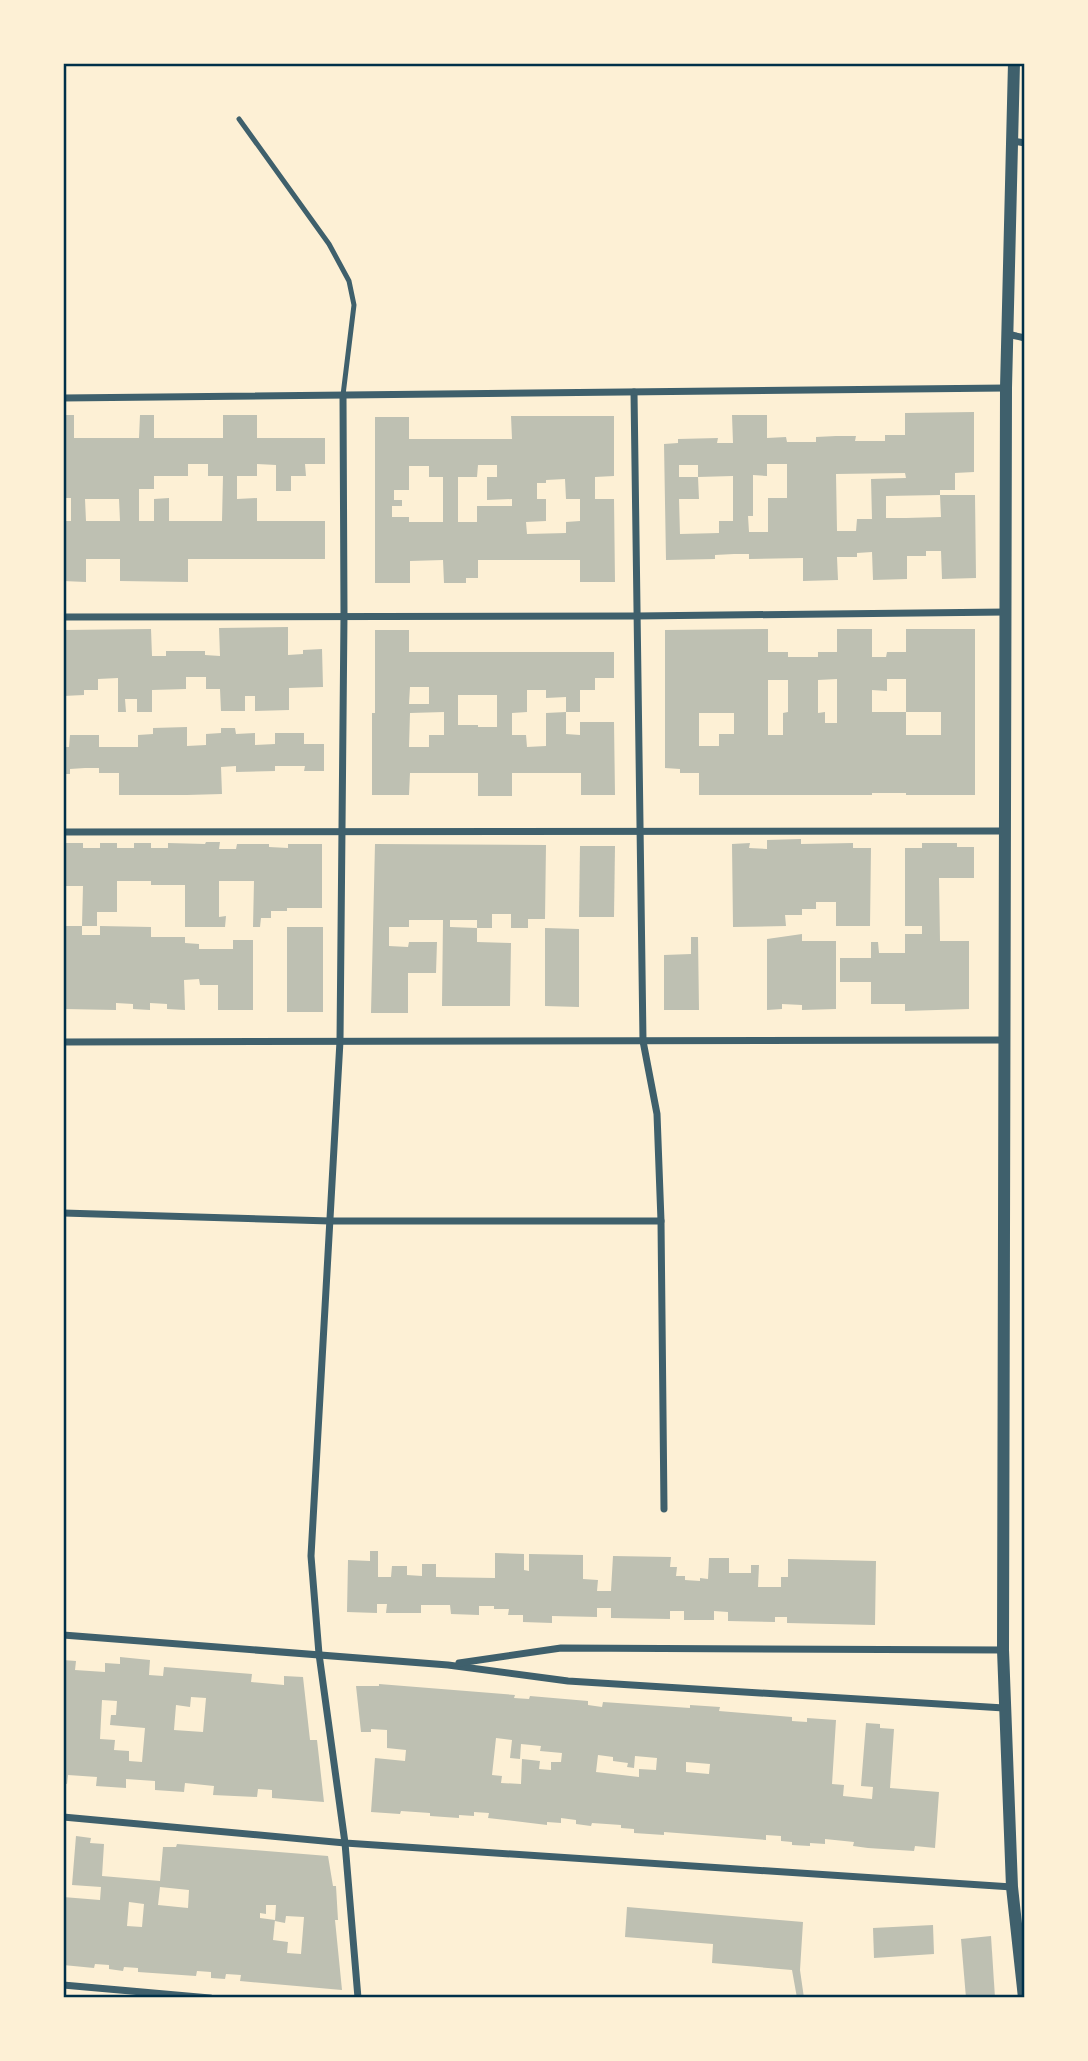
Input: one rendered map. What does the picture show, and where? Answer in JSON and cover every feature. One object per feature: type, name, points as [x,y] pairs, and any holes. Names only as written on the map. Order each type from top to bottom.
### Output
[{"type":"street","points":[[1014,63],[1019,142],[1006,388],[1003,1650],[1012,1887],[1024,1998]]},
{"type":"street","points":[[1007,334],[1025,338]]},
{"type":"street","points":[[63,398],[1006,388]]},
{"type":"street","points":[[634,392],[643,1041],[657,1114],[661,1221],[664,1509]]},
{"type":"street","points":[[343,395],[340,1041],[311,1556],[319,1654],[345,1843],[358,1998]]},
{"type":"street","points":[[63,617],[1006,612]]},
{"type":"street","points":[[63,832],[1006,831]]},
{"type":"street","points":[[63,1042],[1005,1040]]},
{"type":"street","points":[[63,1213],[330,1221],[661,1221]]},
{"type":"street","points":[[63,1635],[447,1665],[568,1681],[1004,1708]]},
{"type":"street","points":[[447,1665],[561,1648],[1003,1650]]},
{"type":"street","points":[[63,1817],[345,1843],[1012,1887]]},
{"type":"street","points":[[63,1986],[210,1998]]},
{"type":"lane","points":[[239,119],[329,244],[349,281],[354,305],[343,395]]},
{"type":"building","points":[[974,412],[974,472],[955,473],[955,490],[940,490],[940,495],[975,495],[976,578],[942,579],[941,551],[926,551],[926,556],[907,556],[907,579],[873,580],[872,552],[857,553],[857,557],[837,557],[838,580],[803,581],[803,558],[749,559],[749,554],[734,554],[715,555],[715,559],[666,560],[664,444],[678,443],[678,439],[718,438],[717,443],[733,443],[732,415],[767,415],[767,438],[786,437],[787,442],[816,442],[816,437],[856,436],[855,441],[885,441],[885,435],[905,435],[905,413]],"holes":[[[767,464],[787,464],[787,498],[768,498],[768,532],[749,532],[748,516],[753,516],[753,475],[767,476]],[[679,465],[698,465],[698,477],[679,477]],[[905,473],[906,478],[871,479],[872,519],[857,519],[856,531],[837,531],[836,474]],[[733,476],[733,521],[719,521],[719,533],[680,534],[679,499],[699,499],[698,477]],[[940,495],[941,517],[886,518],[886,496]]]},
{"type":"building","points":[[63,415],[74,415],[74,438],[139,438],[140,415],[154,415],[154,438],[223,438],[223,415],[257,415],[257,438],[325,438],[325,464],[305,464],[306,476],[291,476],[291,491],[276,491],[276,465],[257,464],[257,476],[237,476],[237,499],[257,498],[257,521],[325,521],[325,559],[188,559],[188,582],[120,581],[120,559],[86,559],[86,582],[63,581],[63,521],[71,521],[71,498],[63,498]],"holes":[[[188,464],[208,464],[208,476],[223,476],[222,521],[169,521],[169,498],[154,499],[154,521],[139,521],[139,489],[154,489],[154,476],[188,476]],[[85,499],[119,499],[120,521],[86,521]]]},
{"type":"building","points":[[511,416],[614,416],[614,476],[595,477],[595,499],[614,499],[615,582],[580,582],[580,560],[478,560],[478,578],[466,578],[466,583],[444,583],[443,560],[410,561],[410,583],[375,583],[375,417],[409,417],[409,439],[512,439]],"holes":[[[478,465],[497,465],[497,477],[487,477],[487,500],[512,499],[512,506],[477,506],[477,522],[458,522],[458,477],[477,477]],[[409,466],[429,466],[429,477],[443,477],[443,522],[409,522],[409,517],[392,517],[392,506],[402,506],[402,500],[394,500],[394,490],[409,490]],[[565,479],[566,499],[580,499],[580,521],[566,522],[566,533],[527,534],[526,522],[546,521],[546,499],[537,499],[537,483],[546,483],[546,480]]]},
{"type":"building","points":[[288,627],[288,655],[303,654],[303,650],[322,649],[323,687],[289,688],[289,710],[255,711],[255,696],[245,696],[245,711],[221,711],[220,689],[206,689],[206,677],[186,677],[186,689],[152,690],[152,712],[137,712],[137,699],[125,699],[126,712],[118,712],[118,678],[98,679],[98,690],[84,690],[84,695],[63,696],[63,630],[151,629],[152,656],[166,656],[166,651],[205,651],[205,655],[220,656],[219,628]]},
{"type":"building","points":[[768,629],[768,652],[788,652],[788,657],[818,657],[818,652],[837,652],[837,629],[872,629],[872,657],[886,657],[887,652],[906,652],[906,629],[975,629],[975,795],[699,795],[699,773],[680,773],[680,769],[665,768],[665,630]],"holes":[[[837,679],[837,723],[825,723],[825,712],[818,713],[818,680]],[[887,679],[906,679],[906,712],[872,712],[872,690],[887,691]],[[768,680],[788,680],[788,712],[783,713],[783,735],[768,735]],[[906,712],[941,712],[941,735],[906,735]],[[699,713],[734,713],[734,734],[719,734],[719,746],[699,746]]]},
{"type":"building","points":[[375,630],[409,630],[409,652],[614,652],[614,678],[595,678],[595,690],[580,690],[580,712],[566,712],[566,734],[580,735],[580,722],[614,722],[615,795],[581,795],[581,773],[512,773],[512,796],[478,796],[478,773],[410,773],[409,795],[372,795],[372,713],[375,713]],"holes":[[[410,687],[429,687],[429,704],[409,704]],[[527,690],[546,690],[546,698],[566,697],[566,712],[546,713],[546,746],[527,747],[526,735],[512,735],[512,713],[527,712]],[[458,695],[497,695],[497,727],[458,725]],[[444,712],[444,735],[429,735],[429,747],[409,747],[410,713]]]},
{"type":"building","points":[[187,727],[187,746],[206,745],[206,734],[221,733],[221,728],[235,728],[236,734],[255,733],[255,745],[275,744],[275,733],[304,733],[304,744],[324,744],[324,771],[304,771],[305,766],[275,766],[275,771],[236,772],[236,766],[221,767],[222,794],[187,795],[119,795],[119,773],[99,773],[99,768],[70,769],[70,774],[63,774],[63,747],[69,747],[70,735],[99,735],[99,747],[138,747],[138,735],[153,734],[153,728]]},
{"type":"building","points":[[801,839],[801,844],[853,843],[853,848],[871,848],[870,926],[836,926],[836,902],[816,902],[816,909],[802,909],[802,915],[785,915],[786,926],[733,927],[732,844],[750,843],[749,848],[767,849],[767,840]]},
{"type":"building","points":[[220,842],[219,849],[236,849],[237,844],[269,844],[269,847],[288,848],[288,844],[322,844],[322,908],[271,911],[271,918],[261,918],[260,927],[253,927],[254,881],[219,881],[219,917],[226,916],[225,927],[185,927],[185,885],[117,881],[117,912],[97,912],[97,926],[82,926],[83,886],[63,886],[65,843],[83,843],[83,848],[100,848],[100,843],[117,843],[117,848],[134,848],[134,843],[151,843],[151,848],[168,848],[168,843]]},
{"type":"building","points":[[922,843],[957,843],[957,847],[974,847],[974,878],[939,878],[940,941],[969,941],[969,1009],[905,1011],[905,1004],[871,1004],[871,982],[840,982],[840,958],[871,958],[871,942],[878,942],[879,953],[905,953],[905,934],[922,934],[922,926],[905,926],[905,848],[922,848]]},
{"type":"building","points":[[375,844],[546,845],[545,919],[528,919],[528,928],[511,928],[511,914],[492,914],[492,928],[477,928],[477,942],[511,943],[510,1006],[442,1006],[443,920],[409,920],[409,927],[389,927],[389,946],[408,947],[409,942],[437,942],[436,973],[408,973],[408,1013],[371,1013]],"holes":[[[450,920],[477,920],[477,928],[450,927]]]},
{"type":"building","points":[[580,846],[615,846],[614,917],[579,917]]},
{"type":"building","points":[[63,926],[82,926],[82,935],[100,935],[100,926],[151,927],[151,937],[185,937],[185,943],[199,944],[199,949],[233,949],[233,940],[253,940],[253,1010],[218,1010],[218,985],[200,985],[199,979],[184,980],[185,1010],[167,1009],[167,1004],[150,1003],[150,1010],[133,1009],[133,1004],[116,1003],[116,1010],[65,1009]]},
{"type":"building","points":[[287,927],[323,927],[323,1012],[287,1012]]},
{"type":"building","points":[[545,928],[579,929],[579,1007],[545,1006]]},
{"type":"building","points":[[802,934],[802,941],[836,941],[836,1009],[802,1010],[802,1005],[782,1004],[782,1009],[767,1010],[767,939]]},
{"type":"building","points":[[691,937],[698,937],[699,1010],[664,1010],[664,955],[691,954]]},
{"type":"building","points":[[370,1551],[378,1551],[378,1577],[391,1577],[392,1566],[407,1566],[407,1575],[422,1576],[422,1564],[436,1564],[436,1577],[495,1578],[495,1553],[524,1554],[524,1570],[529,1571],[529,1554],[583,1555],[583,1579],[598,1580],[597,1591],[611,1591],[613,1556],[671,1557],[670,1567],[677,1567],[676,1576],[700,1581],[700,1578],[708,1579],[709,1558],[729,1558],[729,1573],[751,1573],[751,1565],[759,1565],[758,1587],[781,1587],[781,1577],[788,1577],[788,1559],[876,1561],[875,1625],[787,1623],[787,1617],[775,1617],[775,1622],[728,1621],[728,1612],[714,1611],[714,1620],[684,1620],[684,1611],[670,1611],[670,1619],[611,1618],[611,1608],[597,1608],[597,1617],[552,1616],[552,1623],[523,1622],[523,1615],[508,1615],[509,1609],[494,1609],[494,1606],[479,1606],[479,1615],[451,1614],[450,1605],[421,1605],[421,1613],[386,1613],[387,1604],[377,1604],[377,1613],[347,1612],[348,1560],[370,1561]]},
{"type":"building","points":[[120,1657],[150,1660],[149,1675],[163,1676],[164,1667],[252,1674],[251,1682],[284,1685],[284,1676],[303,1677],[310,1740],[317,1740],[324,1802],[272,1798],[272,1790],[258,1789],[257,1797],[213,1795],[214,1786],[185,1783],[184,1792],[155,1790],[155,1781],[126,1779],[126,1788],[96,1786],[97,1777],[68,1775],[67,1784],[63,1783],[63,1660],[76,1661],[75,1670],[105,1672],[105,1663],[120,1664]],"holes":[[[191,1697],[206,1698],[203,1732],[174,1730],[176,1705],[190,1707]],[[102,1700],[117,1701],[116,1715],[111,1715],[110,1725],[145,1728],[142,1762],[129,1761],[129,1751],[114,1750],[115,1740],[100,1739]]]},
{"type":"building","points":[[356,1686],[515,1695],[514,1698],[529,1699],[530,1696],[588,1701],[588,1705],[602,1707],[603,1702],[690,1708],[690,1705],[720,1707],[719,1711],[792,1717],[792,1721],[807,1722],[807,1718],[836,1720],[832,1784],[844,1785],[843,1796],[872,1799],[873,1787],[861,1786],[866,1723],[880,1724],[880,1728],[894,1729],[890,1788],[939,1792],[935,1848],[915,1846],[914,1851],[868,1848],[853,1846],[854,1842],[825,1839],[825,1844],[792,1845],[792,1842],[781,1841],[781,1836],[766,1835],[766,1840],[664,1832],[664,1835],[634,1833],[634,1829],[621,1828],[621,1825],[592,1823],[591,1826],[561,1818],[561,1823],[547,1822],[547,1825],[488,1818],[489,1813],[474,1812],[474,1816],[459,1815],[459,1818],[401,1811],[400,1814],[371,1812],[375,1758],[405,1761],[406,1750],[387,1748],[387,1730],[371,1729],[371,1732],[361,1732]],"holes":[[[496,1738],[512,1740],[510,1758],[520,1759],[521,1744],[541,1746],[540,1751],[562,1753],[561,1762],[551,1762],[551,1770],[539,1769],[540,1761],[522,1759],[521,1784],[501,1783],[502,1776],[492,1775]],[[598,1755],[613,1757],[613,1761],[628,1763],[627,1767],[634,1768],[635,1756],[657,1758],[656,1770],[639,1769],[639,1777],[596,1772]],[[686,1762],[710,1764],[709,1774],[686,1772]]]},
{"type":"building","points":[[76,1836],[91,1838],[90,1843],[104,1844],[102,1876],[160,1881],[163,1847],[176,1847],[177,1844],[328,1856],[333,1886],[336,1886],[338,1920],[335,1920],[342,1990],[240,1981],[241,1975],[226,1974],[225,1979],[211,1978],[211,1972],[197,1971],[196,1976],[138,1972],[138,1968],[124,1967],[123,1971],[109,1969],[109,1965],[95,1964],[94,1968],[63,1965],[63,1897],[100,1900],[101,1887],[72,1885]],"holes":[[[160,1887],[189,1890],[188,1908],[158,1905]],[[129,1902],[144,1904],[142,1927],[127,1926]],[[266,1905],[276,1905],[275,1921],[285,1923],[286,1916],[304,1917],[301,1954],[287,1953],[288,1942],[273,1940],[275,1920],[260,1918],[260,1913],[266,1914]]]},
{"type":"building","points":[[627,1907],[803,1922],[800,1970],[804,1998],[797,1998],[792,1970],[712,1963],[713,1944],[625,1937]]},
{"type":"building","points":[[933,1925],[934,1954],[874,1958],[873,1928]]},
{"type":"building","points":[[991,1936],[995,1998],[966,1998],[961,1939]]}]
